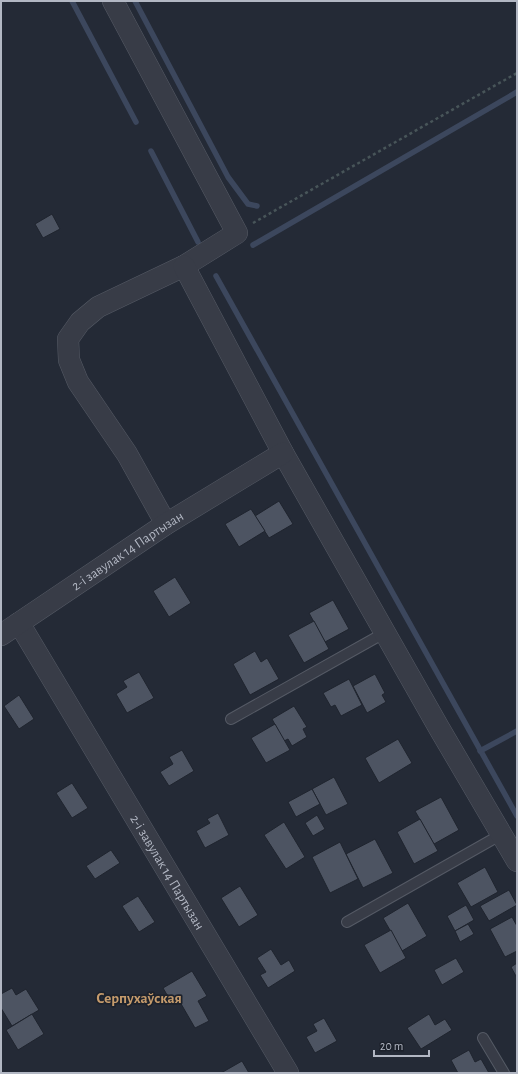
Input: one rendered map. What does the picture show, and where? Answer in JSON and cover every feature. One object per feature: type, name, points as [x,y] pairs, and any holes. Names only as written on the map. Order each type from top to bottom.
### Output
[{"type":"street","points":[[113,1],[237,233],[184,266],[98,307],[80,322],[68,339],[69,360],[78,382],[127,454],[166,524]]},
{"type":"street","points":[[184,266],[283,453],[436,722],[517,860]]},
{"type":"street","name":"2-і завулак 14 Партызан","points":[[283,453],[166,524],[19,624],[288,1073]]},
{"type":"street","points":[[1,635],[19,624]]},
{"type":"lane","points":[[231,719],[386,632]]},
{"type":"lane","points":[[347,922],[502,834]]},
{"type":"lane","points":[[483,1038],[504,1073]]},
{"type":"path","points":[[237,233],[517,73]]},
{"type":"building","points":[[52,214],[60,229],[43,238],[35,224]]},
{"type":"building","points":[[279,501],[293,524],[269,538],[255,516]]},
{"type":"building","points":[[251,509],[265,531],[239,547],[225,524]]},
{"type":"building","points":[[175,577],[191,603],[169,617],[153,591]]},
{"type":"building","points":[[333,600],[349,629],[325,642],[309,613]]},
{"type":"building","points":[[314,621],[329,649],[304,663],[288,635]]},
{"type":"building","points":[[255,651],[261,662],[267,658],[279,679],[250,695],[233,664]]},
{"type":"building","points":[[139,672],[154,698],[127,713],[116,694],[127,687],[123,681]]},
{"type":"building","points":[[375,674],[385,693],[382,695],[386,702],[367,713],[353,686]]},
{"type":"building","points":[[349,679],[362,705],[341,716],[335,705],[331,707],[323,693]]},
{"type":"building","points":[[19,695],[34,719],[19,729],[4,706]]},
{"type":"building","points":[[294,706],[307,727],[303,729],[307,737],[292,746],[288,739],[284,741],[272,719]]},
{"type":"building","points":[[275,724],[290,750],[266,763],[251,738]]},
{"type":"building","points":[[398,739],[412,763],[379,783],[365,758]]},
{"type":"building","points":[[182,750],[194,771],[169,786],[160,772],[173,764],[169,757]]},
{"type":"building","points":[[334,777],[348,804],[326,815],[312,789]]},
{"type":"building","points":[[72,783],[88,808],[72,818],[56,793]]},
{"type":"building","points":[[312,789],[320,804],[296,817],[288,802]]},
{"type":"building","points":[[441,797],[459,830],[434,844],[415,811]]},
{"type":"building","points":[[218,813],[229,835],[205,848],[196,831],[210,823],[207,819]]},
{"type":"building","points":[[317,815],[325,829],[313,836],[305,823]]},
{"type":"building","points":[[420,819],[438,851],[414,864],[397,832]]},
{"type":"building","points":[[284,822],[305,857],[286,869],[264,835]]},
{"type":"building","points":[[375,839],[393,873],[363,888],[346,854]]},
{"type":"building","points":[[340,842],[358,879],[330,893],[312,857]]},
{"type":"building","points":[[111,850],[120,863],[95,879],[86,866]]},
{"type":"building","points":[[485,867],[498,892],[471,907],[457,883]]},
{"type":"building","points":[[240,886],[258,915],[239,927],[221,898]]},
{"type":"building","points":[[509,890],[517,905],[489,921],[480,906]]},
{"type":"building","points":[[138,896],[155,922],[139,932],[122,906]]},
{"type":"building","points":[[408,903],[427,936],[402,951],[383,918]]},
{"type":"building","points":[[466,905],[474,920],[455,931],[447,916]]},
{"type":"building","points":[[512,917],[517,926],[517,951],[505,957],[490,929]]},
{"type":"building","points":[[468,924],[474,934],[460,942],[455,931]]},
{"type":"building","points":[[391,930],[406,958],[380,973],[364,945]]},
{"type":"building","points":[[271,949],[281,965],[289,960],[295,971],[268,988],[260,975],[266,972],[257,958]]},
{"type":"building","points":[[456,958],[464,972],[442,985],[434,970]]},
{"type":"building","points":[[517,963],[517,978],[511,967]]},
{"type":"building","points":[[192,971],[207,996],[198,1001],[209,1021],[195,1028],[180,1002],[173,1005],[163,988]]},
{"type":"building","points":[[12,988],[16,995],[26,989],[39,1010],[12,1026],[1,1008],[1,994]]},
{"type":"building","points":[[32,1014],[44,1034],[18,1050],[6,1030]]},
{"type":"building","points":[[429,1014],[435,1025],[445,1019],[452,1030],[421,1049],[407,1028]]},
{"type":"building","points":[[324,1018],[337,1041],[315,1053],[306,1037],[317,1031],[313,1024]]},
{"type":"building","points":[[469,1050],[475,1062],[481,1059],[489,1073],[458,1073],[451,1060]]},
{"type":"building","points":[[242,1061],[249,1073],[221,1073]]},
{"type":"waterway","points":[[72,1],[136,122]]},
{"type":"waterway","points":[[135,1],[228,177],[248,204],[257,206]]},
{"type":"waterway","points":[[253,245],[517,92]]},
{"type":"waterway","points":[[151,151],[198,242]]},
{"type":"waterway","points":[[216,276],[517,816]]},
{"type":"waterway","points":[[480,751],[517,731]]},
{"type":"district","name":"Серпухаўская","points":[[139,998]]}]
